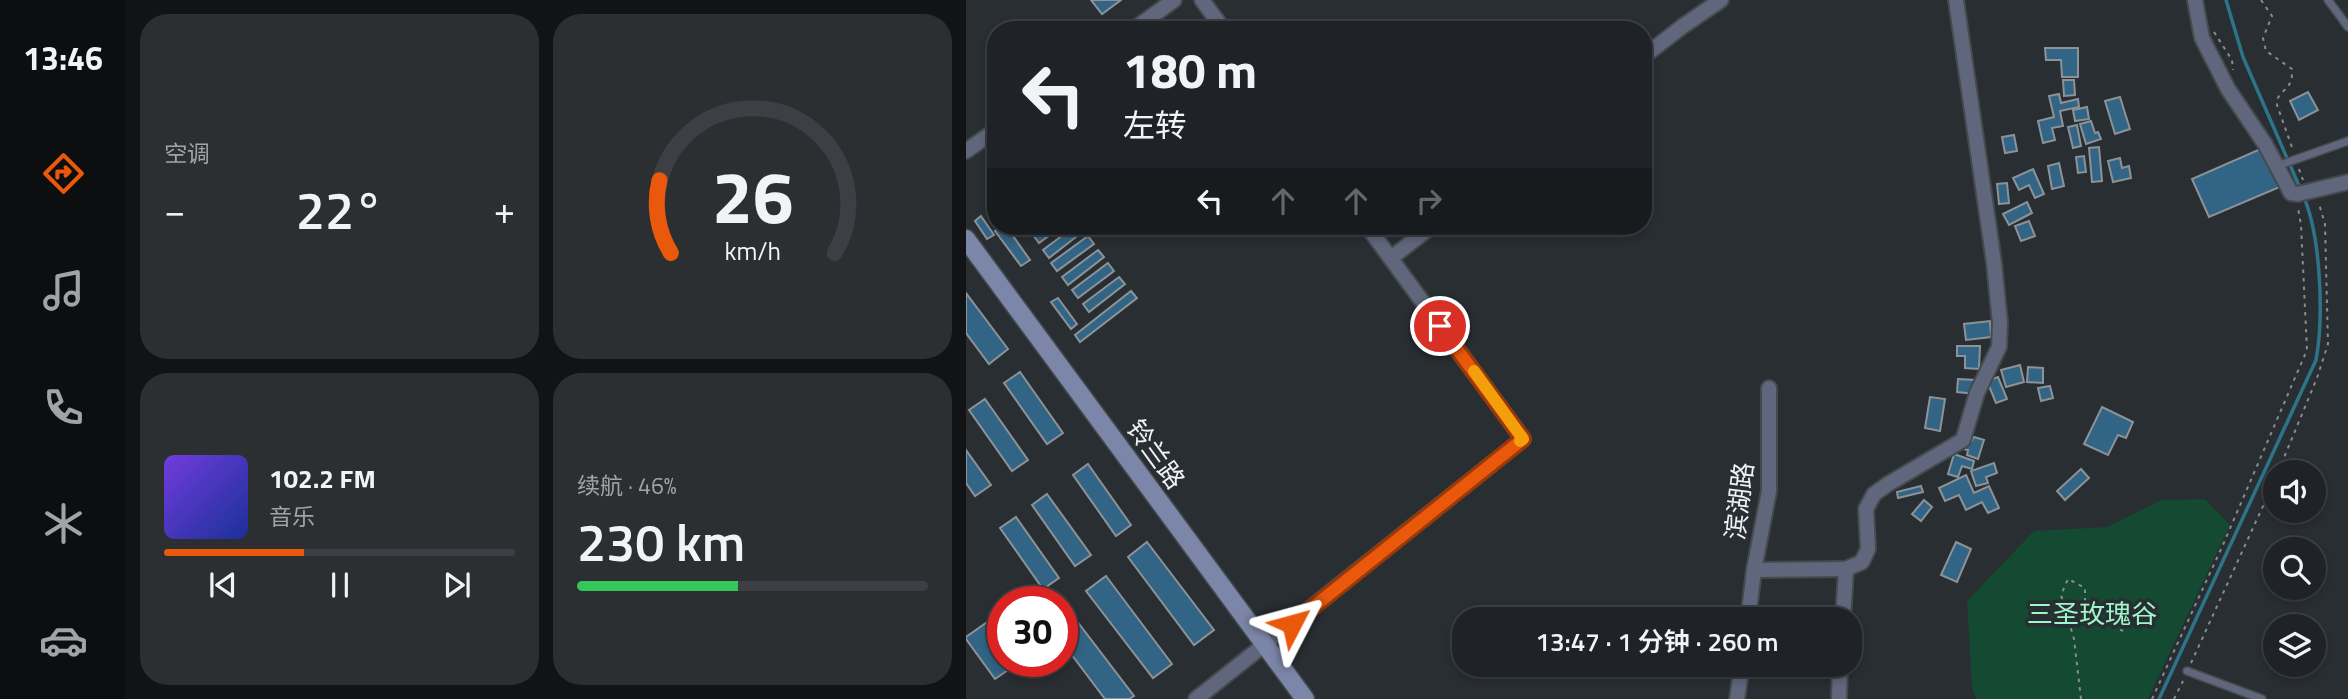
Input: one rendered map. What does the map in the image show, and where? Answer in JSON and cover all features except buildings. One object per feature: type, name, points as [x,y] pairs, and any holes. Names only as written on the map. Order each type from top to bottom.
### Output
[{"type":"street","points":[[1145,21],[1174,0]]},
{"type":"street","points":[[1202,0],[1217,21]]},
{"type":"street","points":[[1652,50],[1721,0]]},
{"type":"street","points":[[1754,570],[1846,569],[1861,562],[1868,549],[1866,509],[1874,494],[1963,440],[1977,393],[1999,347],[2000,323],[1994,263],[1956,0]]},
{"type":"street","points":[[2194,0],[2202,38],[2228,89],[2281,165],[2291,193],[2348,182]]},
{"type":"street","points":[[966,151],[987,136]]},
{"type":"street","points":[[1196,699],[1523,439],[1374,235]]},
{"type":"street","points":[[1391,258],[1420,235]]},
{"type":"street","name":"铃兰路","points":[[966,239],[1305,699]]},
{"type":"street","name":"滨湖路","points":[[1750,607],[1769,491],[1769,388]]},
{"type":"street","points":[[1844,607],[1846,569]]},
{"type":"street","points":[[1737,699],[1740,677]]},
{"type":"street","points":[[1839,699],[1840,677]]},
{"type":"lane","points":[[2328,0],[2348,27]]},
{"type":"lane","points":[[2281,165],[2348,141]]},
{"type":"lane","points":[[2187,671],[2262,699]]},
{"type":"path","points":[[2152,699],[2307,351],[2301,225],[2303,183],[2277,105],[2277,99],[2289,87],[2291,69],[2266,51],[2263,38],[2272,16],[2261,0]]},
{"type":"path","points":[[2283,460],[2328,344],[2325,224],[2304,192]]},
{"type":"path","points":[[2174,699],[2263,506]]},
{"type":"path","points":[[2081,699],[2074,639],[2061,595],[2068,579],[2085,588],[2085,606],[2095,617],[2123,631]]},
{"type":"green space","name":"三圣玫瑰谷","points":[[2205,499],[2230,525],[2148,699],[1976,699],[1972,688],[1967,601],[2034,531],[2107,527],[2162,500]]},
{"type":"waterway","points":[[2226,0],[2243,57],[2300,188]]},
{"type":"waterway","points":[[2159,699],[2316,360],[2320,322],[2319,277],[2314,232],[2303,195]]},
{"type":"slow traffic","points":[[1474,371],[1523,439],[1520,441]]},
{"type":"route","points":[[1292,624],[1523,439],[1440,326]]}]
